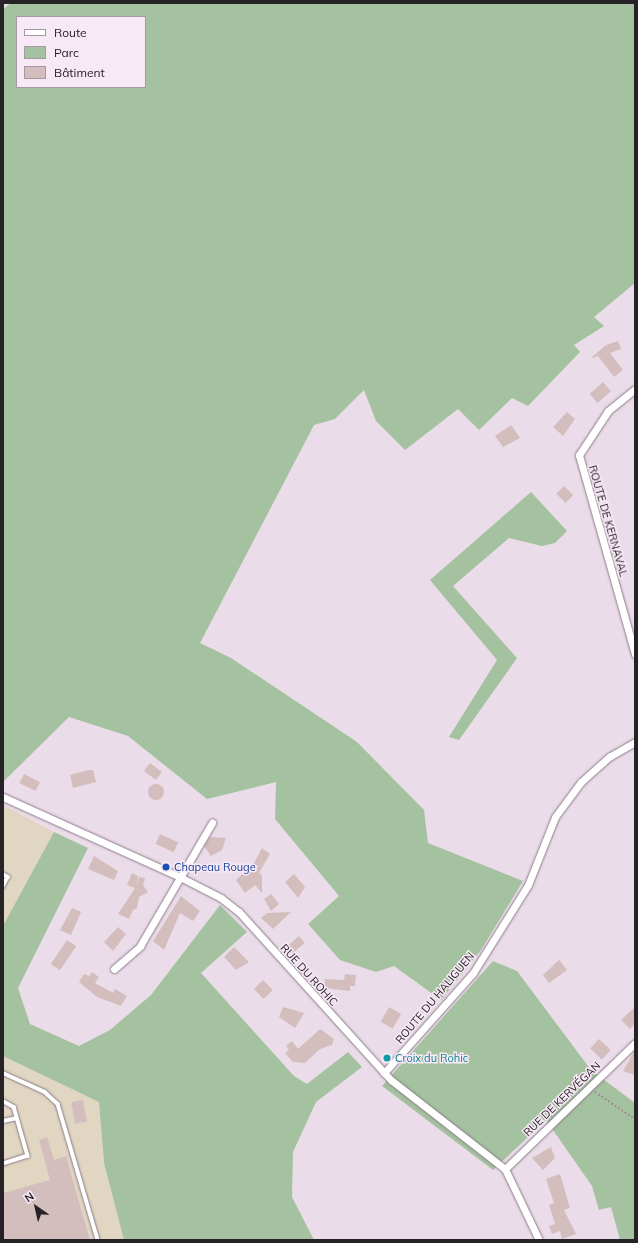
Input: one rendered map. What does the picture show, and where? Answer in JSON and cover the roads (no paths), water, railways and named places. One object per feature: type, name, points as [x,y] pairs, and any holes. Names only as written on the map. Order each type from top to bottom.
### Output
[{"type":"street","name":"ROUTE DE KERNAVAL","points":[[635,390],[608,411],[579,455],[635,654]]},
{"type":"street","name":"ROUTE DU HALIGUEN","points":[[384,1073],[473,973],[528,885],[555,817],[581,782],[609,757],[635,742]]},
{"type":"street","name":"RUE DU ROHIC","points":[[3,797],[180,877],[221,898],[239,912],[384,1073],[414,1102],[505,1169],[539,1240]]},
{"type":"street","points":[[114,969],[140,946],[212,822]]},
{"type":"street","name":"RUE DE KERVÉGAN","points":[[505,1169],[635,1044]]},
{"type":"lane","points":[[3,874],[8,878],[3,887]]},
{"type":"lane","points":[[3,1073],[45,1092],[58,1104],[98,1240]]},
{"type":"lane","points":[[3,1101],[14,1107],[28,1156],[3,1164]]},
{"type":"lane","points":[[3,1121],[17,1118]]},
{"type":"place","name":"Chapeau Rouge","points":[[166,867]]},
{"type":"place","name":"Croix du Rohic","points":[[387,1058]]}]
